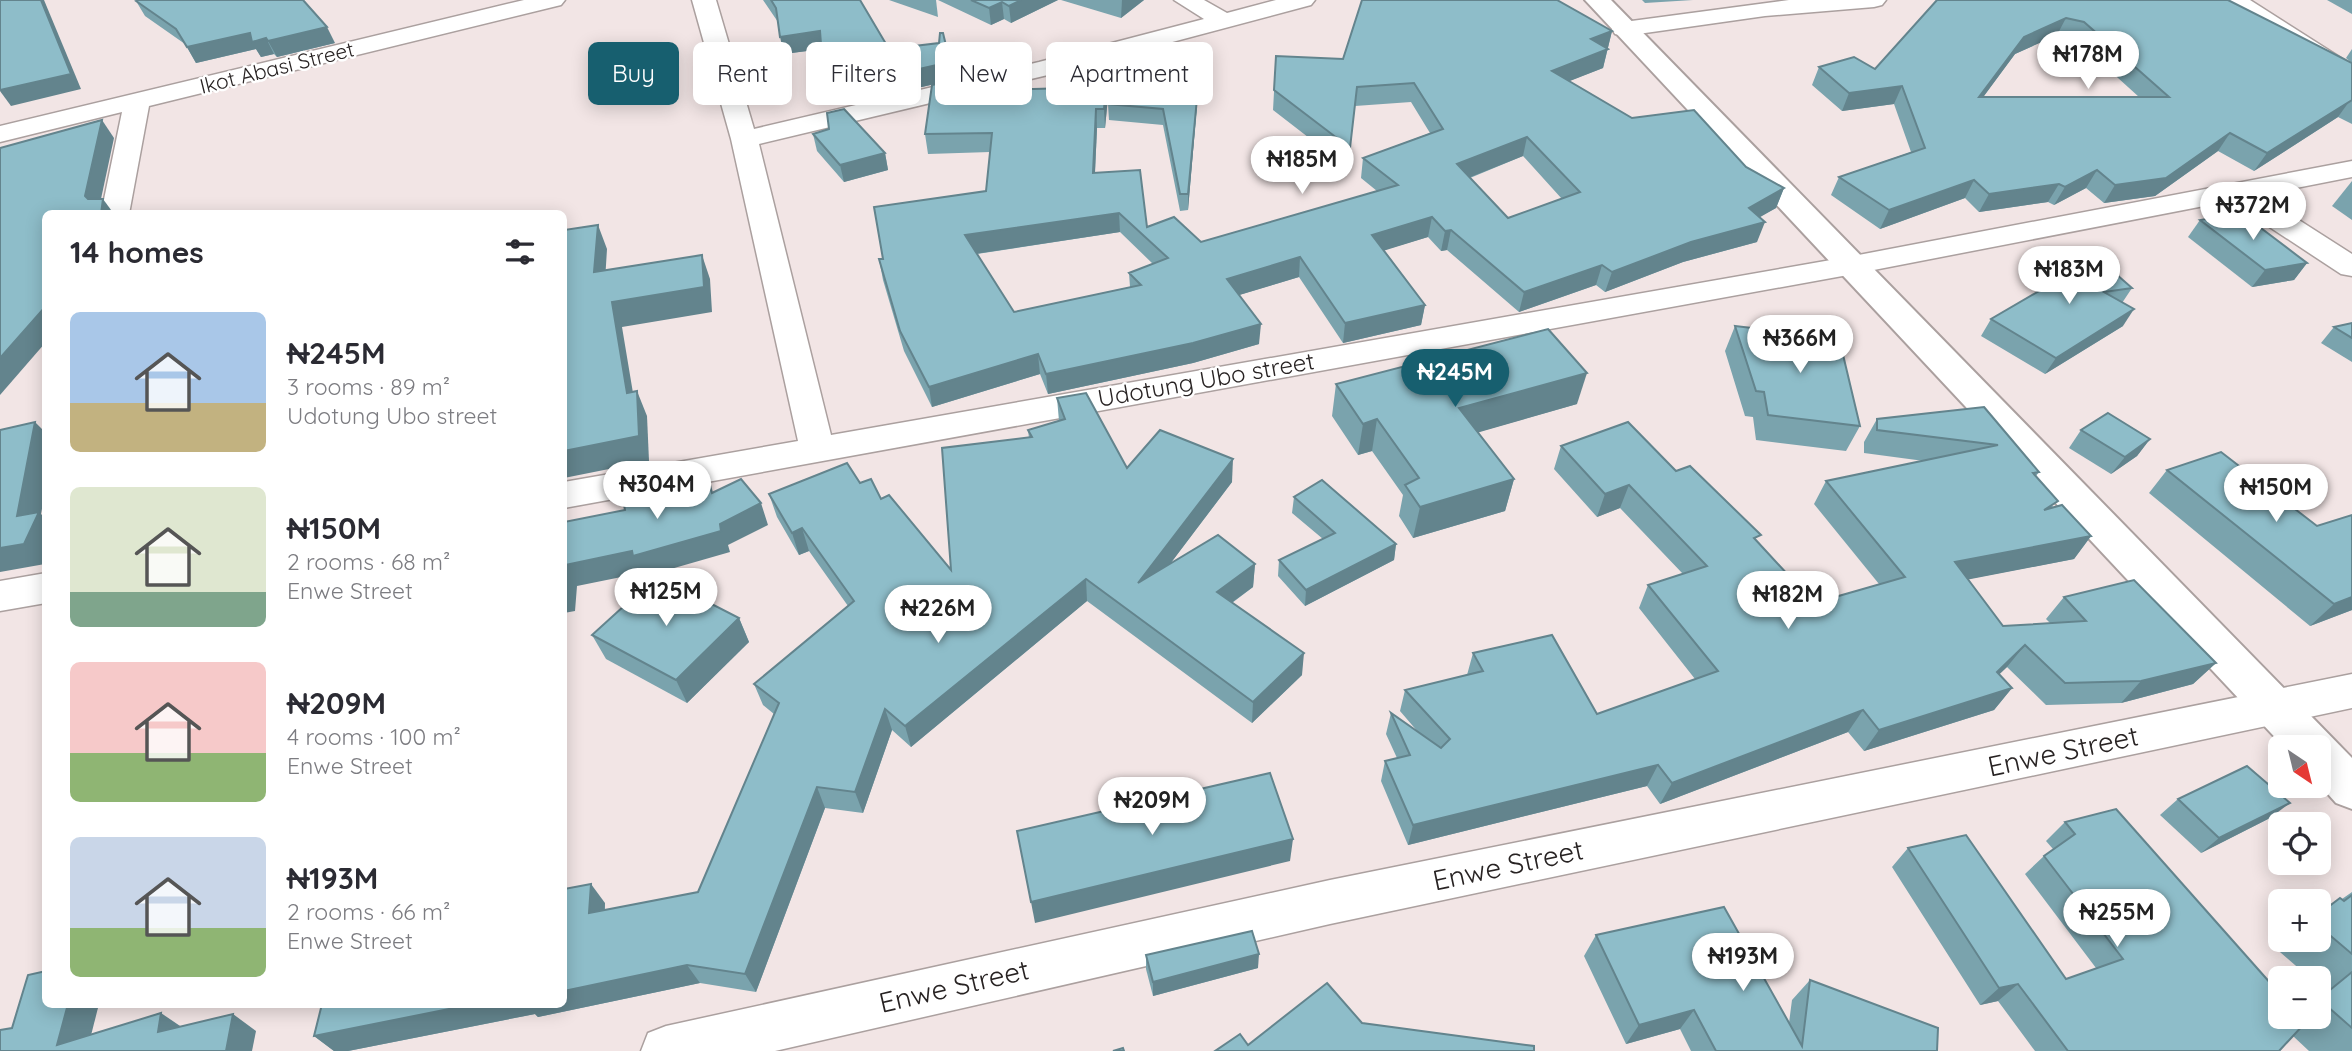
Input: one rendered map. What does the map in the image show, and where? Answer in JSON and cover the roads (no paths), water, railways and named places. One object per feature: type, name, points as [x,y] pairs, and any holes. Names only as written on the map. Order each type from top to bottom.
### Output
[{"type":"street","points":[[457,0],[482,18]]},
{"type":"street","name":"Ikot Abasi Street","points":[[0,134],[553,0]]},
{"type":"street","points":[[704,0],[744,139],[817,450]]},
{"type":"street","points":[[1186,0],[1225,21]]},
{"type":"street","points":[[744,139],[1043,69],[1303,0]]},
{"type":"street","points":[[1597,0],[2300,735]]},
{"type":"street","points":[[1624,29],[1725,18],[1765,9],[1874,0]]},
{"type":"street","points":[[2234,0],[2352,76]]},
{"type":"street","points":[[116,210],[136,102]]},
{"type":"street","name":"Udotung Ubo street","points":[[567,494],[1848,265],[2352,169]]},
{"type":"street","points":[[2232,190],[2352,267]]},
{"type":"street","points":[[0,596],[42,589]]},
{"type":"street","name":"Enwe Street","points":[[666,1051],[1330,902],[2352,691]]},
{"type":"street","points":[[2331,767],[2352,789]]}]
